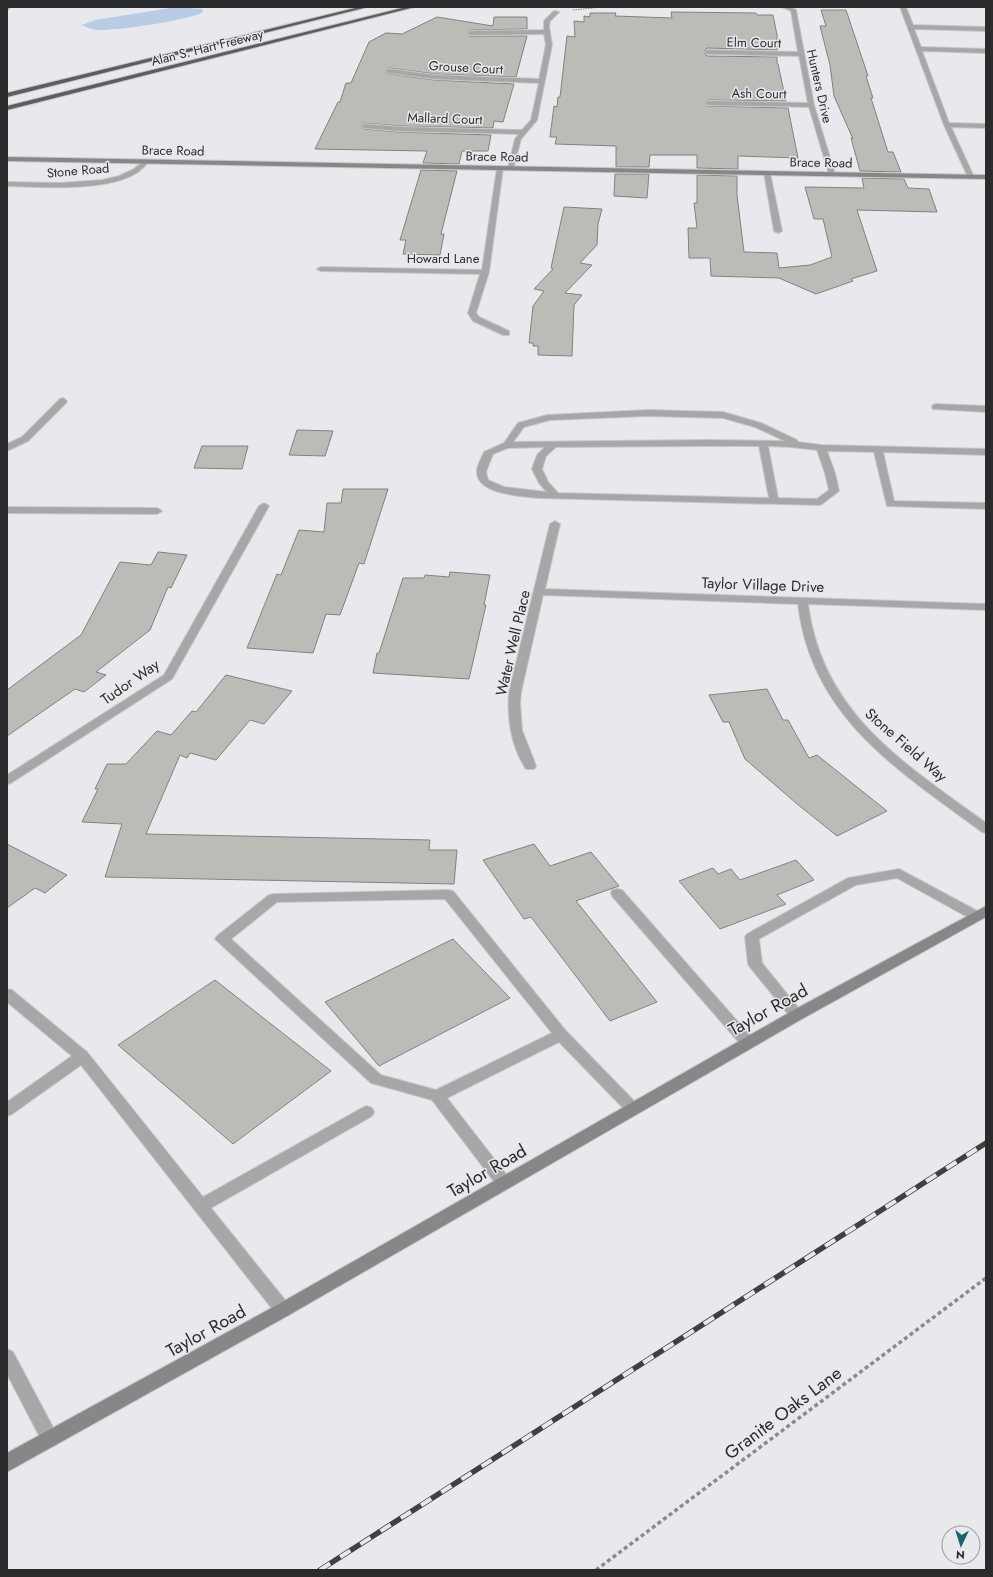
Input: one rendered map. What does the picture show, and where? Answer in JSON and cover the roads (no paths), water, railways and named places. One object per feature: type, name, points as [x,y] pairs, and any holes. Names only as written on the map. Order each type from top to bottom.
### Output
[{"type":"highway","name":"Alan S. Hart Freeway","points":[[7,95],[365,7]]},
{"type":"highway","name":"Alan S. Hart Freeway","points":[[7,108],[412,7]]},
{"type":"street","name":"Hunters Drive","points":[[785,7],[793,10],[811,105],[832,174]]},
{"type":"street","points":[[904,7],[948,125],[971,177]]},
{"type":"street","points":[[511,168],[518,139],[534,120],[549,45],[548,21],[556,12]]},
{"type":"street","points":[[912,27],[986,29]]},
{"type":"street","points":[[470,33],[548,32]]},
{"type":"street","points":[[920,49],[986,51]]},
{"type":"street","name":"Elm Court","points":[[707,52],[801,54]]},
{"type":"street","name":"Grouse Court","points":[[389,71],[435,77],[542,81]]},
{"type":"street","name":"Ash Court","points":[[708,103],[811,105]]},
{"type":"street","points":[[948,125],[986,126]]},
{"type":"street","name":"Mallard Court","points":[[364,126],[400,129],[525,132]]},
{"type":"street","name":"Brace Road","points":[[7,159],[986,177]]},
{"type":"street","name":"Stone Road","points":[[7,184],[54,185],[108,181],[136,172],[146,161]]},
{"type":"street","name":"Howard Lane","points":[[321,268],[485,272],[500,168]]},
{"type":"street","points":[[767,173],[778,231]]},
{"type":"street","points":[[485,272],[472,313],[476,319],[506,333]]},
{"type":"street","points":[[7,448],[25,439],[63,401]]},
{"type":"street","points":[[936,407],[986,409]]},
{"type":"street","points":[[507,445],[520,426],[550,417],[648,413],[723,415],[758,425],[800,445]]},
{"type":"street","points":[[821,448],[834,491],[819,502],[539,495],[506,490],[491,485],[484,480],[481,472],[489,452],[507,445],[706,443],[800,445],[821,448],[986,452]]},
{"type":"street","points":[[763,444],[774,501]]},
{"type":"street","points":[[553,445],[542,455],[537,469],[544,483],[556,496]]},
{"type":"street","points":[[878,449],[890,504],[986,506]]},
{"type":"street","name":"Tudor Way","points":[[7,780],[168,677],[264,506]]},
{"type":"street","points":[[7,510],[157,511]]},
{"type":"street","name":"Water Well Place","points":[[530,766],[519,743],[514,719],[515,692],[555,524]]},
{"type":"street","name":"Taylor Village Drive","points":[[539,592],[803,602],[986,606]]},
{"type":"street","name":"Stone Field Way","points":[[803,602],[805,622],[810,641],[830,687],[842,706],[880,747],[986,829]]},
{"type":"street","points":[[797,1015],[755,964],[752,937],[853,881],[899,873],[981,913]]},
{"type":"street","points":[[616,893],[748,1043]]},
{"type":"street","points":[[504,1183],[437,1096],[376,1080],[222,939],[274,898],[448,894],[561,1036],[632,1109]]},
{"type":"street","name":"Taylor Road","points":[[7,1463],[283,1310],[797,1015],[981,913]]},
{"type":"street","points":[[7,994],[82,1056],[283,1310]]},
{"type":"street","points":[[437,1096],[561,1036]]},
{"type":"street","points":[[7,1110],[82,1056]]},
{"type":"street","points":[[201,1206],[367,1112]]},
{"type":"street","points":[[7,1357],[50,1440]]},
{"type":"water","points":[[177,7],[202,9],[203,12],[184,18],[120,29],[97,30],[90,29],[82,25],[95,20]]},
{"type":"railway","points":[[320,1570],[986,1143]]}]
